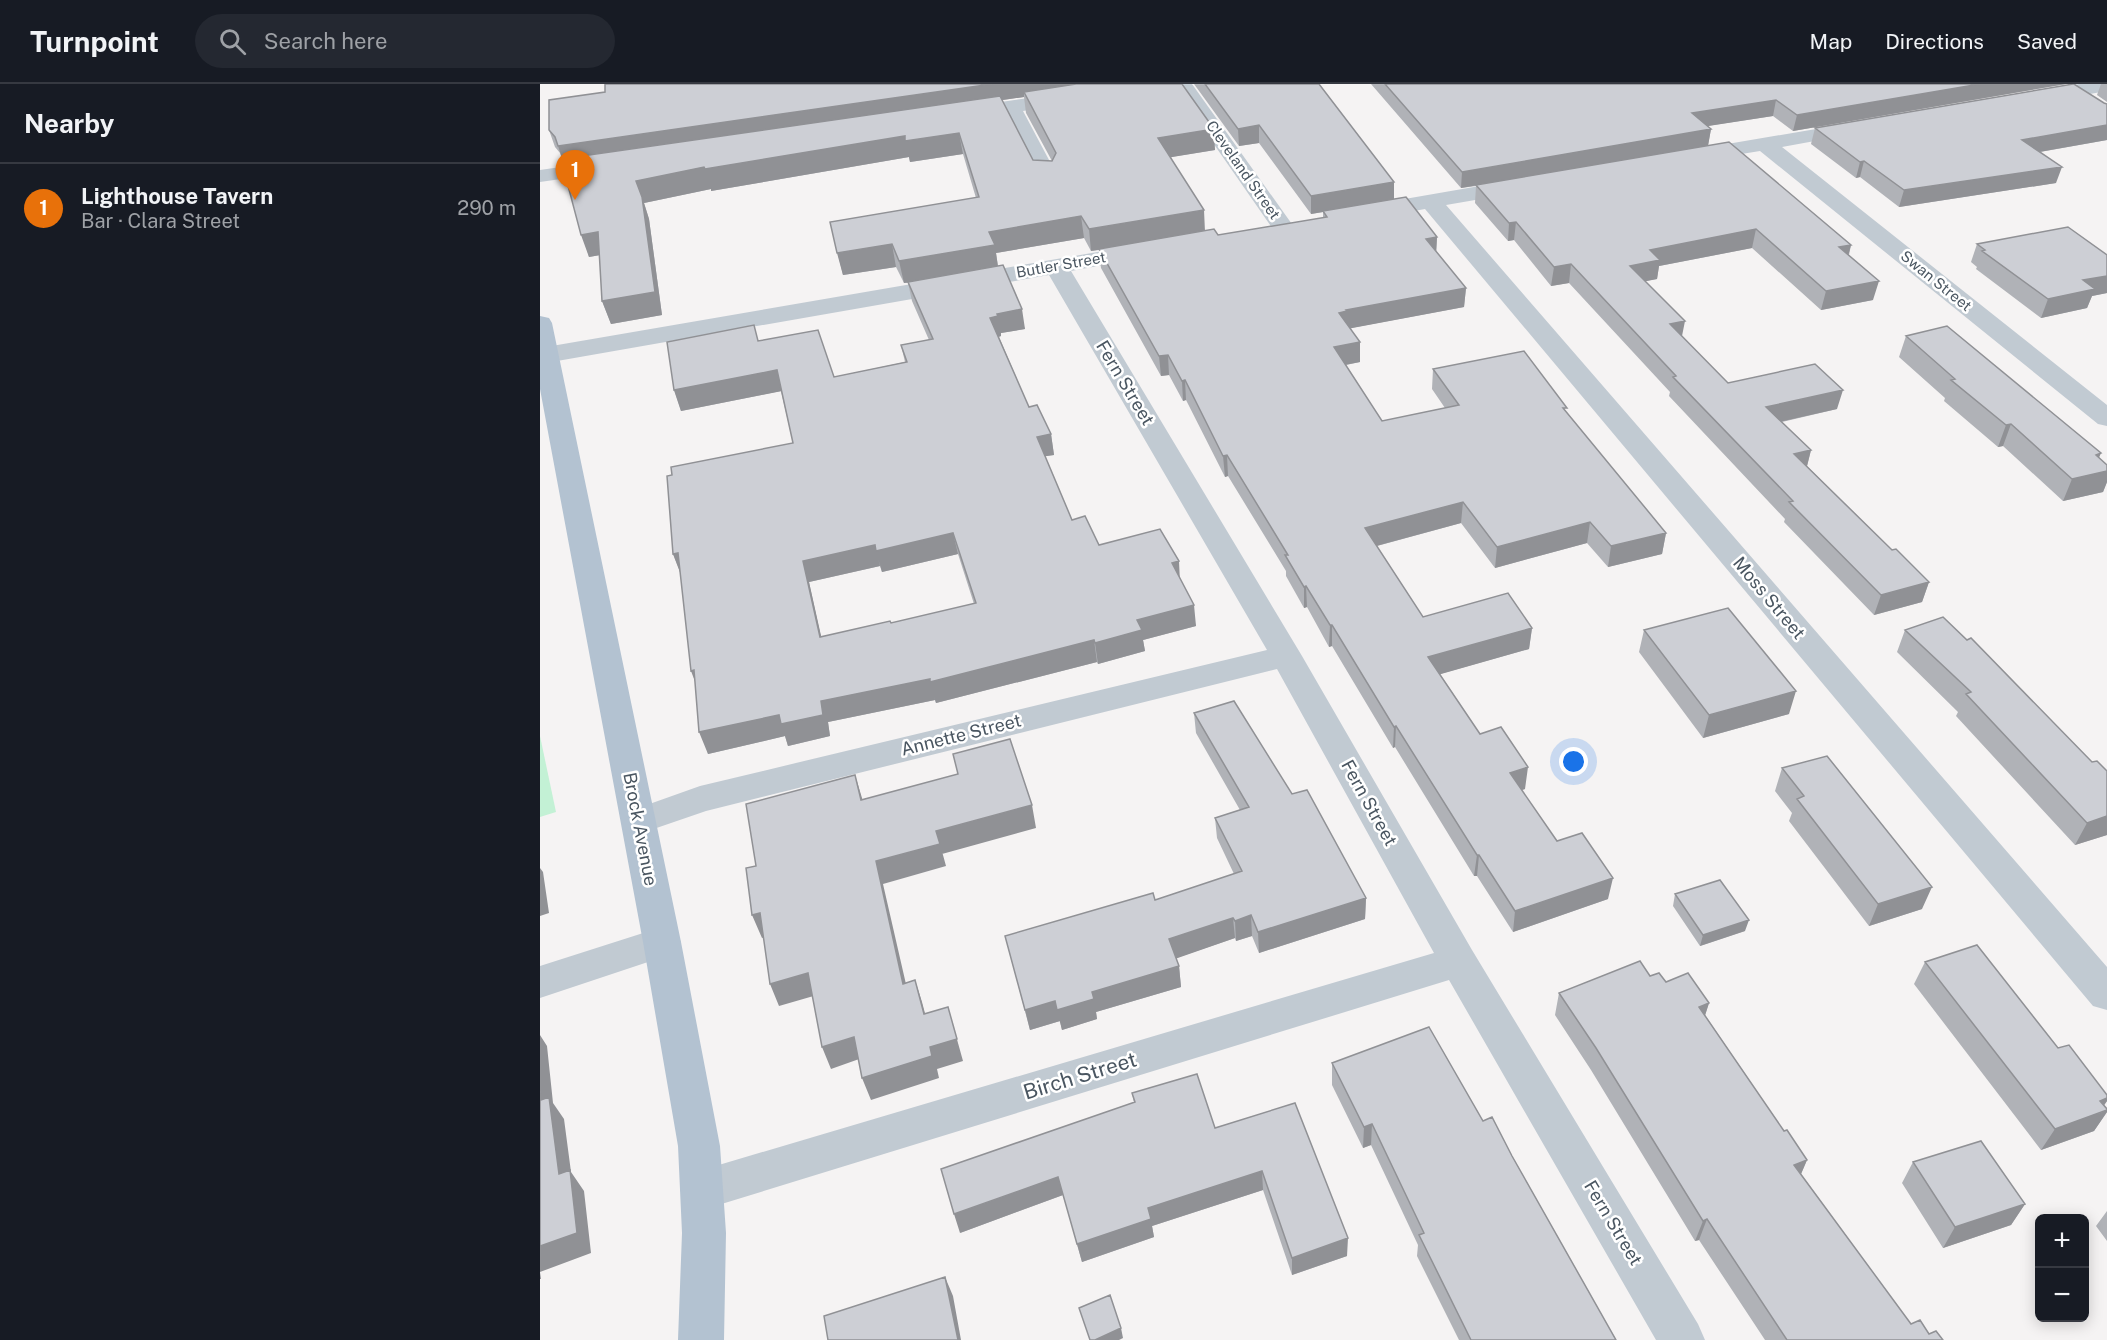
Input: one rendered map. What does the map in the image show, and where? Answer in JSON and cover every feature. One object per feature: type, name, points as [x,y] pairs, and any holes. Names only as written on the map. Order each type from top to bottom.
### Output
[{"type":"main road","name":"Brock Avenue","points":[[542,344],[639,821],[699,1146],[704,1233],[701,1340]]},
{"type":"street","name":"Cleveland Street","points":[[1182,84],[1283,227]]},
{"type":"street","points":[[2016,100],[2107,85]]},
{"type":"street","points":[[2073,91],[2098,107]]},
{"type":"street","points":[[940,117],[1089,95]]},
{"type":"street","points":[[1011,107],[1046,175]]},
{"type":"street","points":[[1672,160],[1879,124]]},
{"type":"street","name":"Swan Street","points":[[1765,144],[2107,418]]},
{"type":"street","points":[[540,176],[634,162]]},
{"type":"street","points":[[1351,215],[1546,182]]},
{"type":"street","name":"Moss Street","points":[[1430,201],[2107,994]]},
{"type":"street","points":[[1260,231],[1306,223]]},
{"type":"street","name":"Butler Street","points":[[542,344],[1056,266],[1169,246]]},
{"type":"street","name":"Fern Street","points":[[1056,266],[1286,656],[1458,961],[1682,1340]]},
{"type":"street","name":"Annette Street","points":[[639,821],[700,799],[1286,656]]},
{"type":"street","points":[[540,982],[662,942]]},
{"type":"street","name":"Birch Street","points":[[702,1190],[1458,961]]},
{"type":"green space","points":[[540,736],[556,812],[540,817]]},
{"type":"building","points":[[605,84],[992,84],[558,146],[549,130],[549,100],[605,92]]},
{"type":"building","points":[[1076,84],[1182,84],[1214,129],[1158,138],[1204,210],[1089,229],[1081,216],[989,232],[995,245],[899,261],[892,244],[837,253],[830,222],[979,197],[959,133],[905,141],[905,136],[705,169],[704,167],[636,181],[642,197],[655,292],[602,301],[598,232],[581,235],[561,159],[1000,96],[1033,160],[1052,161],[1056,153],[1024,92]]},
{"type":"building","points":[[1205,84],[1319,84],[1394,182],[1311,196],[1259,125],[1238,129]]},
{"type":"building","points":[[1385,84],[1980,84],[1797,115],[1776,100],[1692,113],[1711,129],[1462,172]]},
{"type":"building","points":[[2074,84],[2107,104],[2107,125],[2022,140],[2062,167],[1904,190],[1864,161],[1860,162],[1815,128]]},
{"type":"building","points":[[1729,142],[1851,245],[1839,247],[1879,281],[1826,291],[1756,229],[1650,250],[1660,260],[1630,266],[1685,321],[1670,324],[1728,383],[1815,364],[1843,390],[1766,407],[1811,450],[1794,454],[1892,550],[1896,549],[1929,582],[1881,595],[1789,502],[1793,501],[1673,377],[1676,376],[1571,264],[1554,267],[1516,222],[1509,223],[1476,185]]},
{"type":"building","points":[[1406,197],[1437,237],[1426,239],[1466,288],[1339,313],[1360,342],[1334,347],[1382,421],[1459,405],[1433,369],[1524,351],[1567,408],[1563,408],[1666,533],[1611,546],[1590,522],[1497,547],[1463,502],[1365,528],[1423,617],[1508,593],[1532,628],[1428,657],[1480,734],[1501,727],[1528,767],[1510,773],[1557,841],[1582,833],[1613,878],[1515,911],[1396,726],[1394,727],[1332,625],[1306,586],[1304,587],[1285,555],[1288,555],[1227,455],[1223,456],[1185,380],[1182,381],[1168,355],[1159,356],[1099,249],[1214,229],[1218,235],[1327,217],[1323,211]]},
{"type":"building","points":[[2068,227],[2107,255],[2107,276],[2083,280],[2095,289],[2048,299],[1982,251],[1985,250],[1977,244]]},
{"type":"building","points":[[1003,265],[1022,309],[997,314],[998,316],[990,318],[1029,407],[1037,405],[1051,434],[1037,437],[1072,520],[1085,516],[1099,545],[1160,529],[1179,561],[1172,563],[1194,605],[1137,620],[1142,630],[1095,643],[1094,640],[930,682],[930,679],[821,701],[823,715],[781,724],[779,715],[699,732],[694,670],[691,671],[678,553],[673,554],[667,476],[672,475],[671,467],[793,443],[777,370],[674,390],[667,342],[754,325],[758,341],[818,330],[834,377],[907,362],[901,345],[933,339],[908,282]],"holes":[[[953,533],[976,603],[820,637],[803,561],[875,545],[876,551]]]},
{"type":"building","points":[[1947,326],[2101,453],[2096,455],[2107,465],[2107,471],[2072,479],[2011,424],[2006,425],[1951,380],[1955,379],[1906,336]]},
{"type":"building","points":[[1728,608],[1796,691],[1709,715],[1644,630]]},
{"type":"building","points":[[1943,617],[1967,640],[1971,638],[2092,762],[2097,761],[2107,771],[2107,816],[2087,823],[1966,694],[1971,692],[1905,630]]},
{"type":"building","points":[[1234,701],[1292,794],[1307,790],[1366,898],[1258,932],[1251,915],[1235,921],[1233,918],[1169,939],[1179,966],[1092,992],[1094,999],[1057,1010],[1055,1001],[1025,1010],[1005,936],[1153,893],[1155,900],[1242,871],[1215,818],[1249,807],[1194,713]]},
{"type":"building","points":[[1010,739],[1032,805],[936,831],[940,844],[876,861],[903,984],[915,980],[924,1014],[948,1007],[957,1039],[930,1047],[932,1056],[862,1078],[854,1037],[822,1047],[808,973],[770,984],[760,913],[752,915],[746,868],[756,866],[746,804],[855,775],[861,800],[958,774],[953,754]]},
{"type":"building","points":[[1827,756],[1932,887],[1878,904],[1797,799],[1804,796],[1782,768]]},
{"type":"building","points":[[1720,880],[1749,920],[1703,935],[1675,894]]},
{"type":"building","points":[[1977,945],[2058,1048],[2069,1045],[2107,1095],[2107,1098],[2100,1101],[2107,1110],[2055,1129],[1925,962]]},
{"type":"building","points":[[1640,961],[1650,976],[1659,973],[1666,982],[1688,973],[1709,1003],[1699,1007],[1784,1131],[1787,1130],[1807,1160],[1794,1165],[1911,1324],[1920,1320],[1929,1334],[1936,1331],[1943,1340],[1787,1340],[1707,1219],[1703,1221],[1596,1048],[1559,993]]},
{"type":"building","points":[[1429,1027],[1483,1121],[1492,1117],[1616,1340],[1471,1340],[1419,1235],[1424,1233],[1372,1124],[1364,1127],[1332,1063]]},
{"type":"building","points":[[1197,1074],[1215,1128],[1295,1103],[1348,1238],[1292,1258],[1262,1171],[1148,1208],[1151,1219],[1077,1244],[1058,1177],[954,1214],[941,1169],[1135,1102],[1132,1093]]},
{"type":"building","points":[[540,1091],[541,1100],[549,1097],[559,1174],[570,1170],[577,1233],[540,1246]]},
{"type":"building","points":[[1981,1141],[2025,1204],[1955,1227],[1913,1162]]},
{"type":"building","points":[[945,1277],[958,1340],[828,1340],[824,1316]]},
{"type":"building","points":[[1110,1295],[1121,1328],[1095,1340],[1090,1340],[1079,1308]]},
{"type":"place","name":"Lighthouse Tavern","points":[[575,200]]}]
